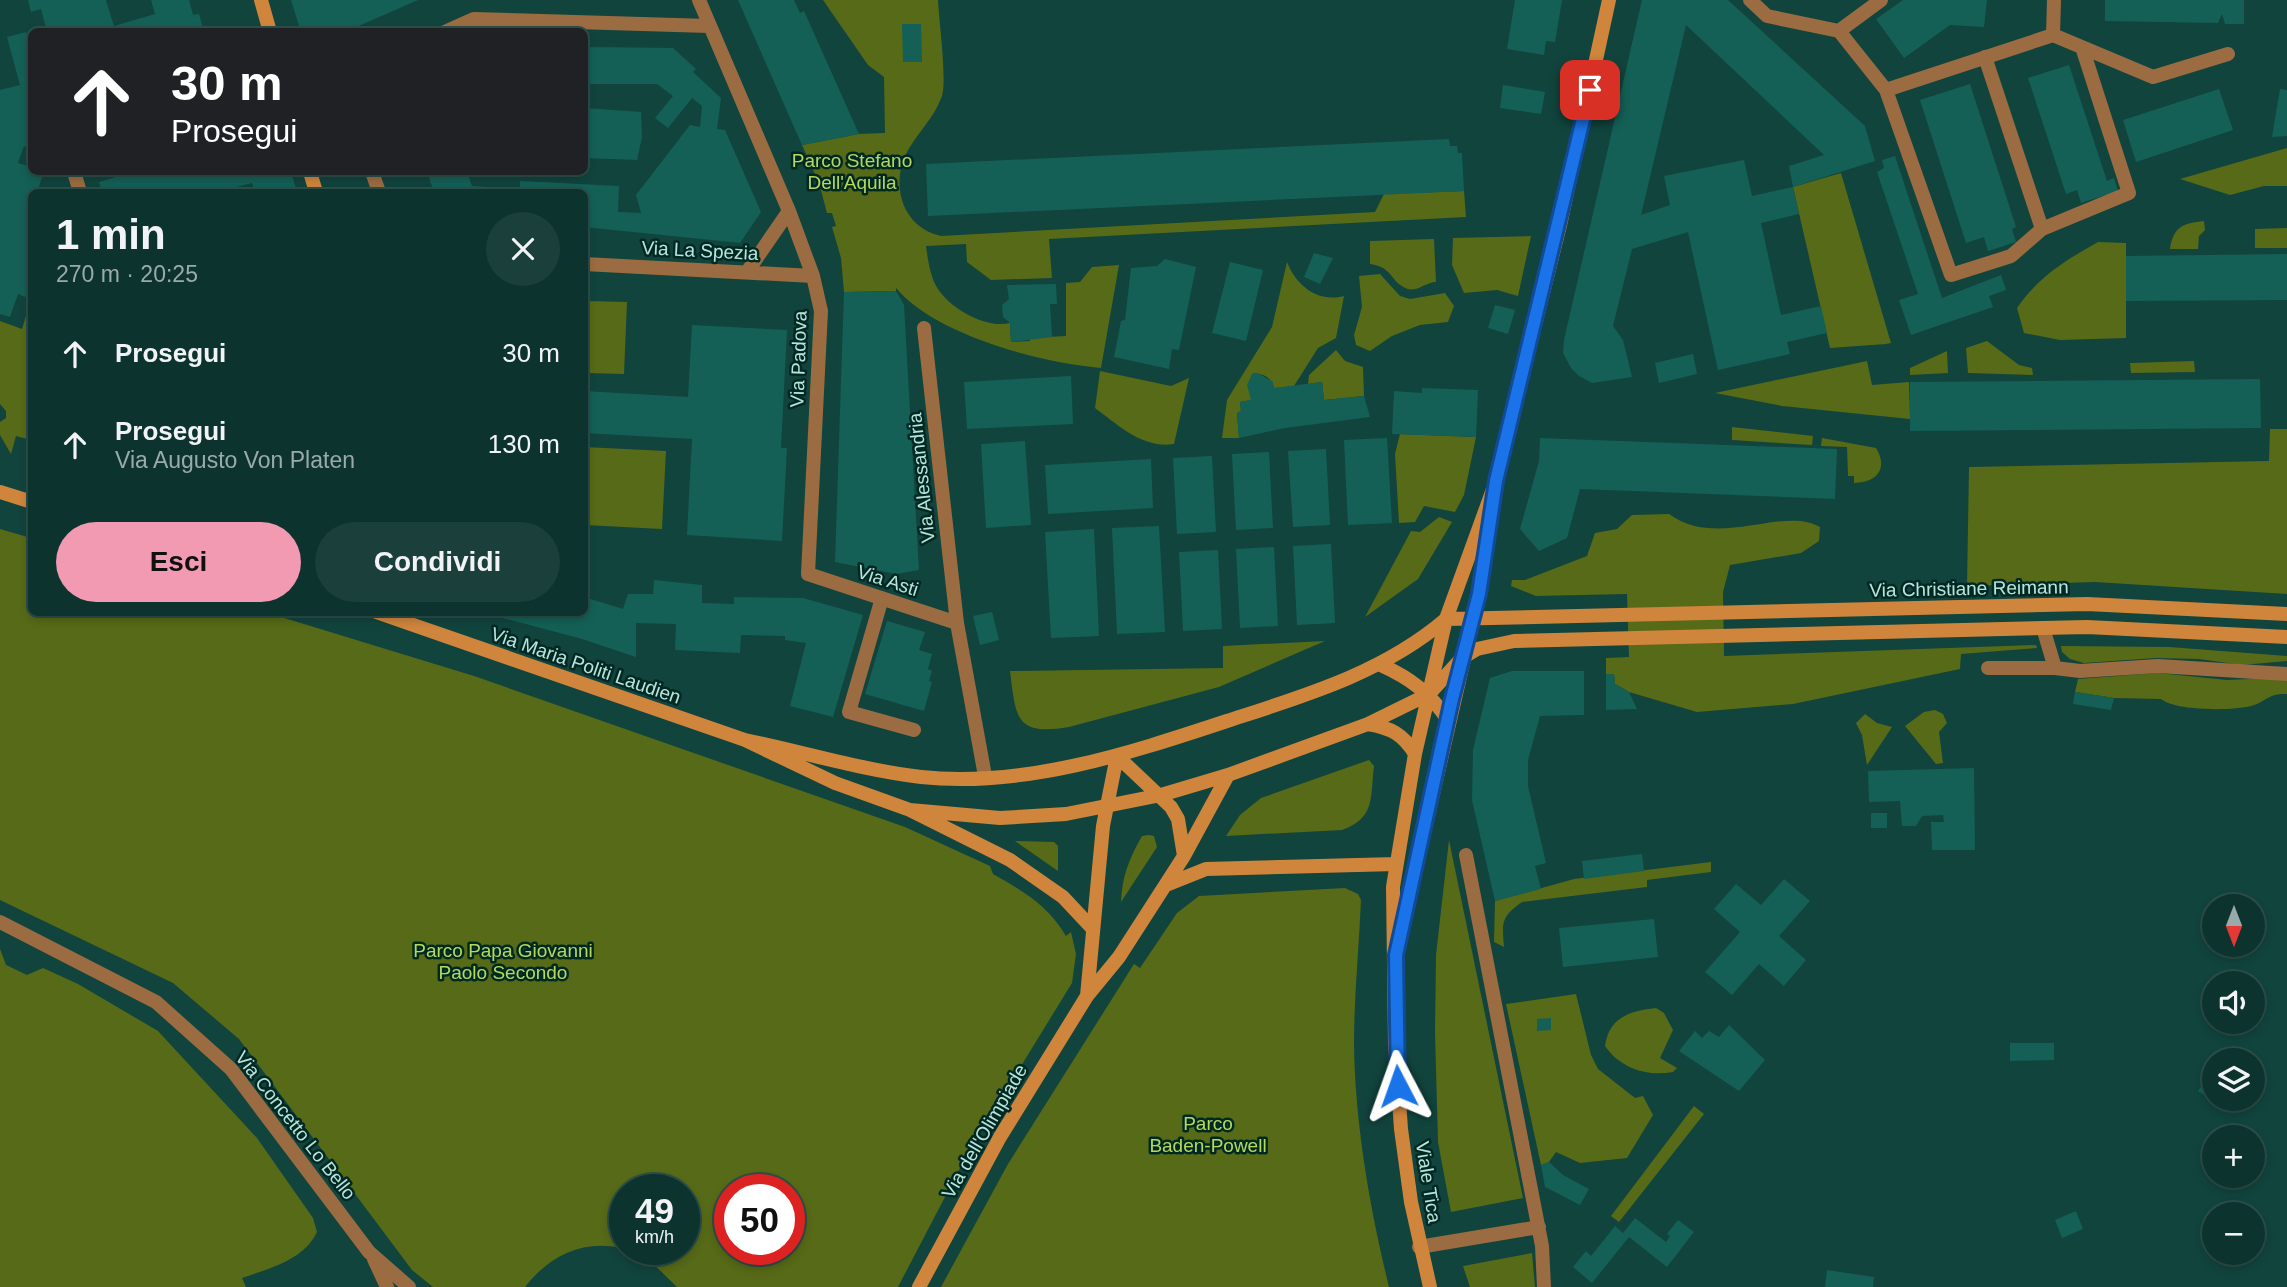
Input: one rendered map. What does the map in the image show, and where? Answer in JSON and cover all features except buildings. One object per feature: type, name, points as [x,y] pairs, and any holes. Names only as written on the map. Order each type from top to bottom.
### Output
[{"type":"street","points":[[261,0],[269,28]]},
{"type":"street","name":"Via Padova","points":[[699,0],[789,211],[813,276],[821,311],[808,574]]},
{"type":"street","points":[[1396,955],[1393,887],[1415,754],[1446,619],[1496,481],[1560,225],[1609,0]]},
{"type":"street","points":[[1750,0],[1767,16],[1839,31],[1886,90],[1951,275],[2011,256],[2042,229],[2129,193],[2082,47]]},
{"type":"street","points":[[1839,31],[1881,0]]},
{"type":"street","points":[[2053,35],[2054,0]]},
{"type":"street","points":[[454,28],[474,19],[709,26]]},
{"type":"street","points":[[1886,90],[2053,35],[2153,78],[2228,54]]},
{"type":"street","points":[[1985,57],[2042,229]]},
{"type":"street","points":[[747,272],[789,211]]},
{"type":"street","name":"Via La Spezia","points":[[588,264],[813,276]]},
{"type":"street","name":"Via Alessandria","points":[[924,328],[957,623],[985,776]]},
{"type":"street","points":[[1396,955],[1485,563],[1496,481]]},
{"type":"street","points":[[0,492],[28,501]]},
{"type":"street","name":"Via Asti","points":[[808,574],[957,623]]},
{"type":"street","points":[[882,598],[849,712],[914,730]]},
{"type":"street","name":"Via Christiane Reimann","points":[[1473,618],[2087,604],[2287,614]]},
{"type":"street","name":"Via Maria Politi Laudien","points":[[388,616],[745,740]]},
{"type":"street","points":[[745,740],[921,777],[985,776],[1052,770],[1117,756],[1302,697],[1381,665],[1422,639],[1446,619],[1473,618]]},
{"type":"street","points":[[910,810],[1000,818],[1106,808],[1161,796],[1228,775],[1368,724],[1429,694],[1462,658],[1488,645],[1514,641],[2125,627],[2287,637]]},
{"type":"street","points":[[2043,628],[2055,668]]},
{"type":"street","points":[[1381,665],[1407,677],[1429,694],[1448,720]]},
{"type":"street","points":[[1988,668],[2055,668],[2080,671],[2158,666],[2287,674]]},
{"type":"street","points":[[1368,724],[1389,728],[1405,738],[1415,754]]},
{"type":"street","points":[[745,740],[835,783],[910,810],[1010,860],[1063,897],[1092,928]]},
{"type":"street","points":[[1117,756],[1161,796],[1178,819],[1184,856]]},
{"type":"street","points":[[1087,996],[1106,808],[1117,756]]},
{"type":"street","name":"Via dell'Olimpiade","points":[[919,1287],[1000,1137],[1087,996],[1119,957],[1184,856],[1228,775]]},
{"type":"street","points":[[1466,855],[1539,1227],[1544,1287]]},
{"type":"street","points":[[1165,886],[1206,869],[1396,864]]},
{"type":"street","name":"Via Concetto Lo Bello","points":[[0,922],[156,1002],[166,1010],[231,1069],[372,1255]]},
{"type":"street","name":"Viale Tica","points":[[1396,955],[1395,1044],[1401,1129],[1419,1247],[1430,1287]]},
{"type":"street","points":[[1419,1247],[1539,1227]]},
{"type":"street","points":[[372,1255],[387,1287]]},
{"type":"street","points":[[372,1255],[409,1287]]},
{"type":"green space","name":"Parco Stefano Dell'Aquila","points":[[823,0],[938,0],[943,64],[942,96],[905,156],[900,181],[900,194],[910,216],[928,232],[941,236],[1375,212],[1384,194],[1464,191],[1466,217],[1049,239],[1052,278],[991,280],[967,262],[966,244],[926,246],[933,279],[951,304],[980,320],[1010,323],[1011,342],[1066,336],[1066,283],[1080,282],[1092,267],[1119,265],[1101,368],[1049,360],[991,344],[936,320],[896,288],[896,291],[844,292],[841,258],[832,227],[836,226],[832,213],[827,213],[819,183],[802,145],[859,134],[885,133],[884,77],[868,65]]},
{"type":"green space","points":[[2287,148],[2287,186],[2264,186],[2230,195],[2180,179]]},
{"type":"green space","points":[[1841,173],[1891,343],[1830,348],[1793,187]]},
{"type":"green space","points":[[2204,221],[2205,230],[2199,236],[2198,249],[2170,249],[2171,242],[2180,228]]},
{"type":"green space","points":[[2287,228],[2287,248],[2255,248],[2255,229]]},
{"type":"green space","points":[[1531,236],[1518,296],[1497,290],[1464,293],[1452,265],[1453,238]]},
{"type":"green space","points":[[1434,239],[1436,282],[1408,289],[1384,268],[1370,264],[1370,241]]},
{"type":"green space","points":[[2098,242],[2126,243],[2126,338],[2060,340],[2024,333],[2017,308],[2025,297],[2053,270]]},
{"type":"green space","points":[[1287,262],[1296,278],[1309,290],[1325,297],[1344,296],[1336,338],[1318,348],[1294,386],[1274,388],[1266,377],[1252,374],[1251,400],[1240,402],[1241,411],[1237,413],[1239,438],[1222,438],[1227,400],[1272,327]]},
{"type":"green space","points":[[1380,274],[1400,296],[1410,299],[1445,293],[1454,306],[1448,322],[1420,325],[1392,336],[1370,351],[1356,345],[1354,335],[1362,307],[1359,276]]},
{"type":"green space","points":[[588,301],[627,302],[624,374],[588,373]]},
{"type":"green space","points":[[28,310],[28,439],[16,436],[11,454],[0,435],[0,422],[6,418],[6,411],[0,404],[0,321],[22,329]]},
{"type":"green space","points":[[1987,341],[2019,365],[2032,368],[2033,375],[1968,373],[1966,348]]},
{"type":"green space","points":[[1336,350],[1345,361],[1363,367],[1364,396],[1324,400],[1322,382],[1308,384],[1309,375]]},
{"type":"green space","points":[[1947,351],[1948,373],[1910,375],[1910,368]]},
{"type":"green space","points":[[1867,361],[1872,385],[1909,382],[1910,419],[1782,406],[1715,393]]},
{"type":"green space","points":[[2194,361],[2195,372],[2131,373],[2130,363]]},
{"type":"green space","points":[[1100,371],[1171,386],[1189,378],[1174,444],[1163,445],[1141,439],[1095,408]]},
{"type":"green space","points":[[1732,427],[1813,436],[1812,445],[1732,440]]},
{"type":"green space","points":[[2270,429],[2287,429],[2287,594],[2095,582],[1967,586],[1969,467],[2269,461]]},
{"type":"green space","points":[[1400,434],[1476,437],[1464,495],[1455,512],[1424,506],[1415,522],[1399,523],[1395,454]]},
{"type":"green space","points":[[1822,438],[1876,448],[1881,468],[1869,480],[1854,483],[1854,476],[1848,476],[1847,447],[1821,446]]},
{"type":"green space","points":[[588,447],[666,451],[662,529],[588,525]]},
{"type":"green space","points":[[1669,514],[1688,524],[1708,528],[1788,521],[1805,522],[1820,527],[1819,541],[1801,553],[1730,565],[1723,592],[1724,656],[2036,645],[2037,648],[1961,654],[1960,669],[1793,704],[1697,712],[1629,692],[1615,684],[1614,675],[1606,674],[1606,658],[1629,657],[1627,594],[1536,596],[1511,586],[1512,580],[1525,580],[1587,556],[1595,533],[1617,529],[1632,515]]},
{"type":"green space","points":[[1439,517],[1452,522],[1418,579],[1365,617],[1411,531],[1420,532]]},
{"type":"green space","name":"Parco Papa Giovanni Paolo Secondo","points":[[0,529],[28,537],[28,616],[278,616],[474,676],[905,827],[990,866],[993,874],[1043,907],[1066,936],[1071,932],[1076,954],[1072,983],[970,1149],[898,1287],[677,1287],[654,1265],[700,1265],[700,1174],[609,1174],[609,1246],[582,1248],[556,1258],[525,1287],[433,1287],[412,1270],[239,1039],[173,983],[0,900]]},
{"type":"green space","points":[[1325,641],[1219,687],[1069,727],[1038,729],[1028,726],[1017,712],[1014,701],[1010,671],[1223,668],[1223,646]]},
{"type":"green space","points":[[2061,646],[2169,647],[2287,656],[2287,661],[2242,665],[2199,659],[2156,658],[2084,663],[2070,659],[2062,652]]},
{"type":"green space","points":[[2158,673],[2227,680],[2270,678],[2287,681],[2287,694],[2271,696],[2242,708],[2218,709],[2179,706],[2161,699],[2114,698],[2075,692],[2078,679]]},
{"type":"green space","points":[[1935,710],[1943,714],[1947,723],[1939,732],[1943,763],[1936,764],[1905,726],[1924,712]]},
{"type":"green space","points":[[1865,714],[1877,723],[1892,727],[1867,765],[1862,735],[1856,723]]},
{"type":"green space","points":[[1369,760],[1374,766],[1371,797],[1366,813],[1353,825],[1342,830],[1226,836],[1240,815],[1261,798]]},
{"type":"green space","points":[[1142,836],[1154,836],[1157,847],[1121,902],[1130,860]]},
{"type":"green space","points":[[1449,840],[1523,1198],[1451,1212],[1438,1142],[1435,1033],[1436,955]]},
{"type":"green space","points":[[1015,841],[1054,842],[1058,846],[1058,871]]},
{"type":"green space","points":[[1711,862],[1711,872],[1647,880],[1647,887],[1522,902],[1504,921],[1504,947],[1494,942],[1495,901],[1574,879]]},
{"type":"green space","name":"Parco Baden-Powell","points":[[1345,888],[1358,894],[1361,900],[1354,1026],[1357,1105],[1370,1197],[1389,1287],[941,1287],[1008,1164],[1134,964],[1140,968],[1177,913],[1199,896]]},
{"type":"green space","points":[[0,949],[6,965],[27,975],[43,968],[78,984],[158,1031],[257,1138],[313,1218],[317,1232],[304,1250],[285,1262],[242,1278],[246,1287],[0,1287]]},
{"type":"green space","points":[[1576,994],[1591,1055],[1598,1069],[1635,1098],[1643,1096],[1653,1115],[1627,1158],[1580,1163],[1556,1152],[1549,1162],[1541,1165],[1506,1004]]},
{"type":"green space","points":[[1656,1008],[1664,1013],[1673,1030],[1660,1058],[1677,1068],[1673,1072],[1654,1073],[1635,1069],[1618,1060],[1605,1046],[1611,1028],[1622,1017]]},
{"type":"green space","points":[[1694,1106],[1704,1114],[1619,1222],[1611,1216]]},
{"type":"green space","points":[[1532,1253],[1535,1287],[1470,1287],[1463,1266]]},
{"type":"route","points":[[1398,1086],[1395,1044],[1396,955],[1452,699],[1479,594],[1496,481],[1560,225],[1590,90]]}]
